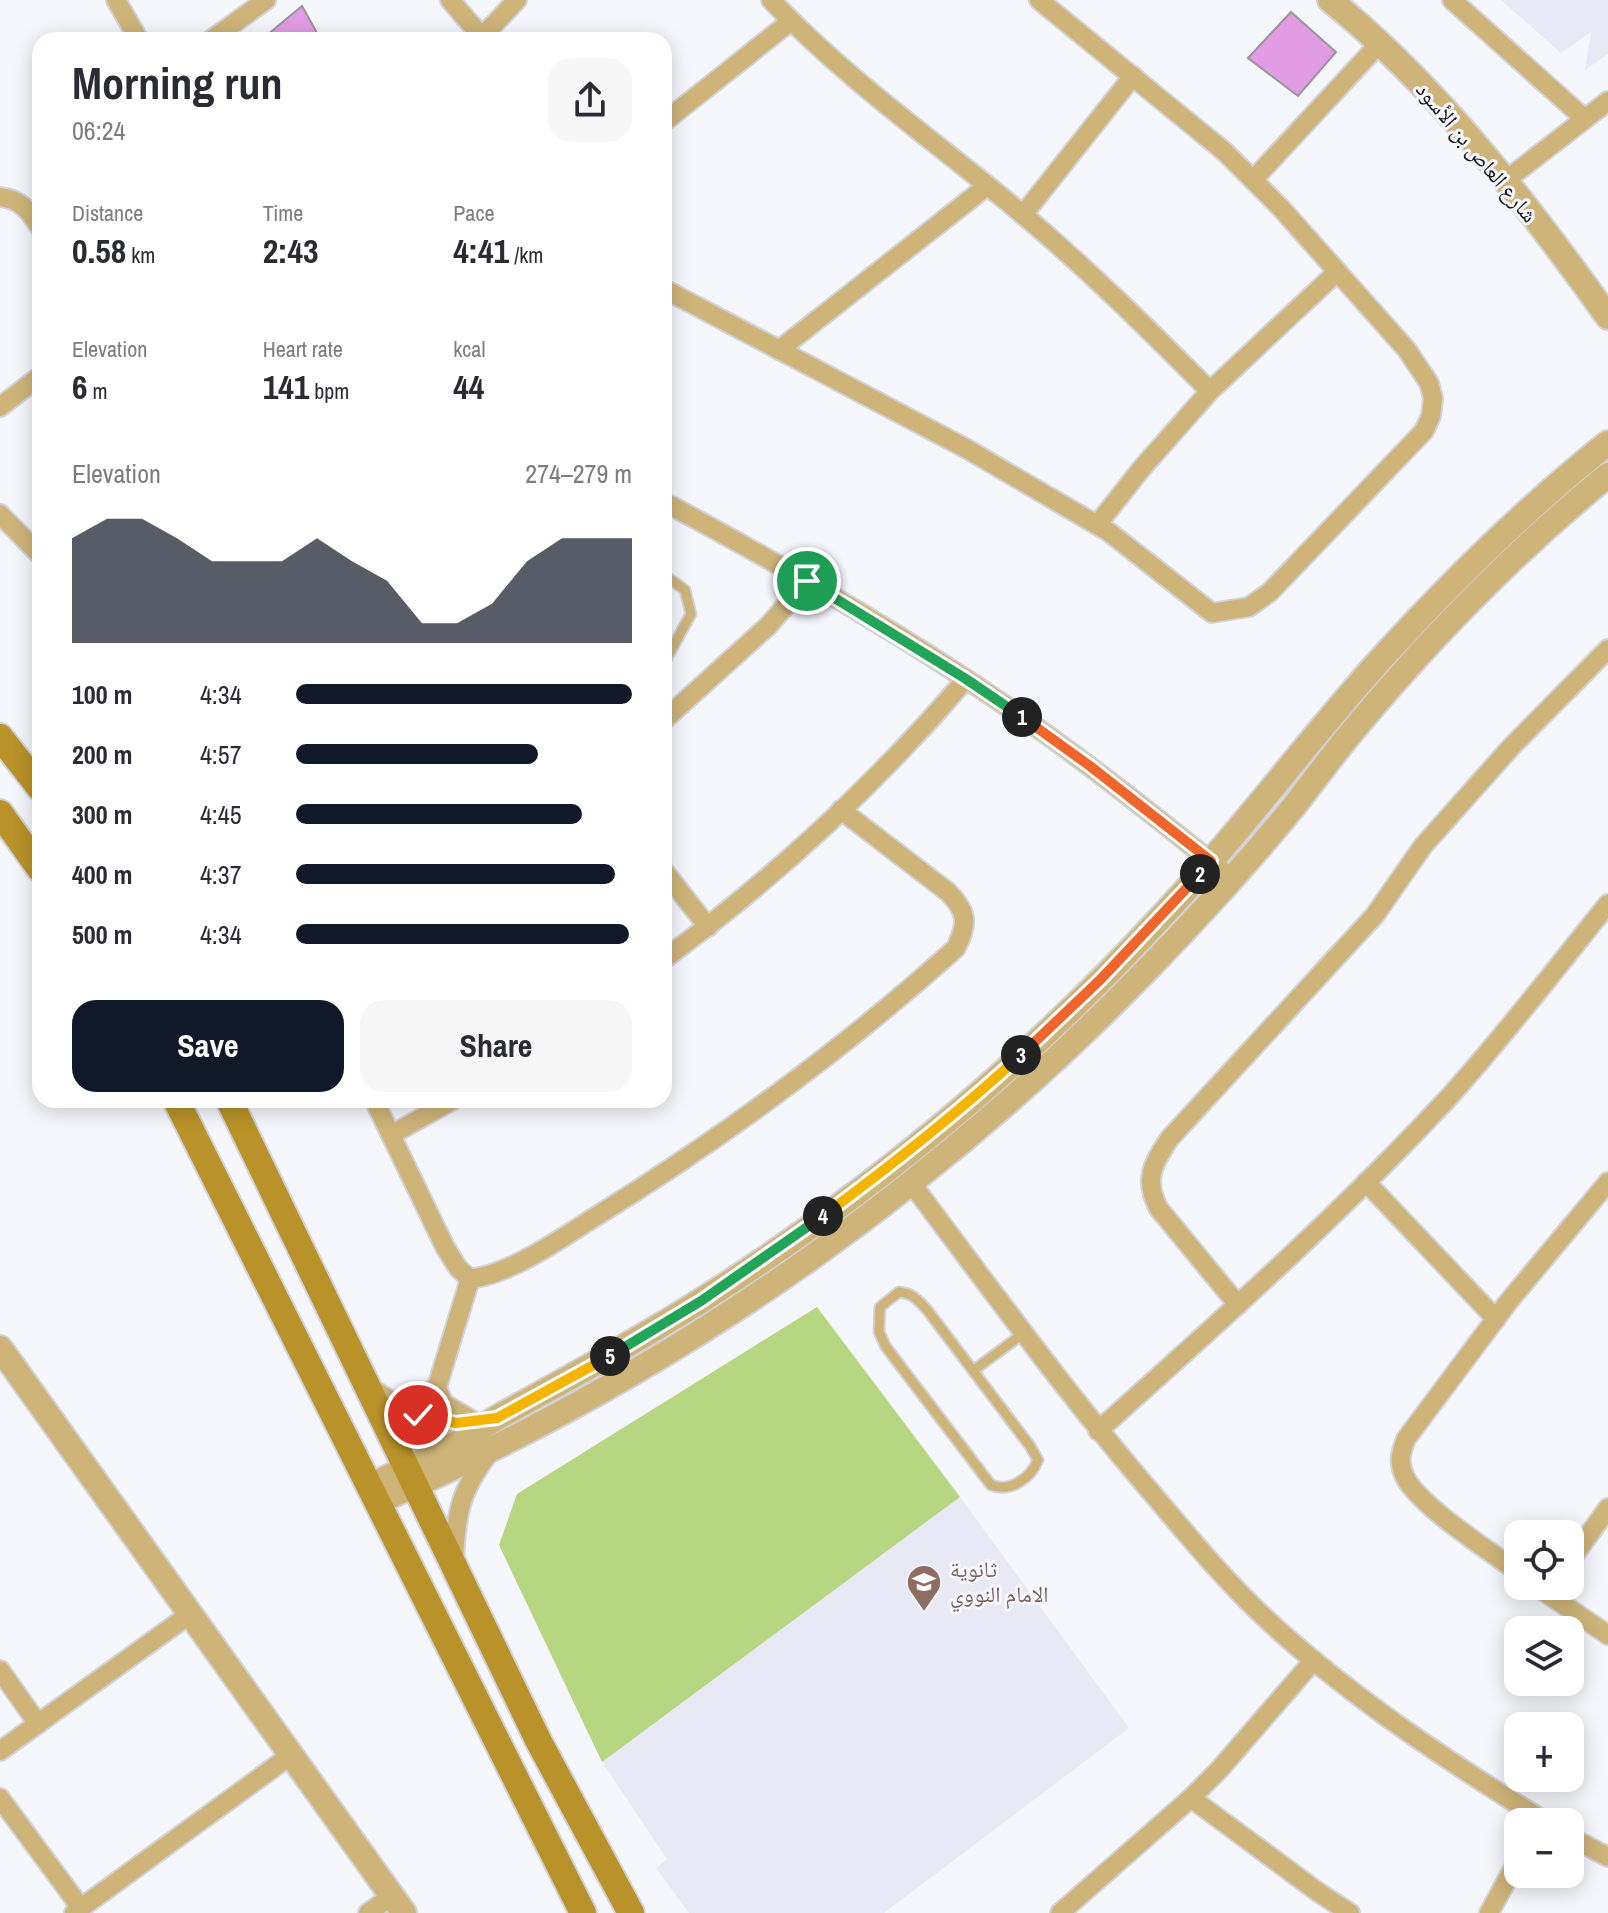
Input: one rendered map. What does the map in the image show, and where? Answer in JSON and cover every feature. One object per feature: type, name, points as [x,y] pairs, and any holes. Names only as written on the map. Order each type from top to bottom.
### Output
[{"type":"main road","points":[[0,737],[32,778]]},
{"type":"main road","points":[[0,813],[32,858]]},
{"type":"main road","points":[[180,1108],[583,1913]]},
{"type":"main road","points":[[233,1108],[539,1742],[631,1913]]},
{"type":"street","points":[[116,0],[134,32]]},
{"type":"street","points":[[222,32],[266,0]]},
{"type":"street","points":[[450,0],[475,32]]},
{"type":"street","points":[[487,32],[517,0]]},
{"type":"street","points":[[771,0],[863,86],[1023,215],[1210,391]]},
{"type":"street","points":[[672,293],[967,449],[1097,525],[1149,561],[1212,613],[1249,607],[1270,592],[1424,431],[1431,416],[1433,398],[1429,383],[1407,350],[1225,152],[1039,0]]},
{"type":"street","name":"شارع العاص بن الأسود","points":[[1330,0],[1379,44],[1448,114],[1505,181],[1608,317]]},
{"type":"street","points":[[1452,0],[1585,119]]},
{"type":"street","points":[[672,116],[791,21]]},
{"type":"street","points":[[1253,180],[1379,44]]},
{"type":"street","points":[[1023,215],[1133,76]]},
{"type":"street","points":[[1505,181],[1608,101]]},
{"type":"street","points":[[779,350],[987,186]]},
{"type":"street","points":[[0,197],[13,198],[32,217]]},
{"type":"street","points":[[1097,525],[1210,391],[1337,272]]},
{"type":"street","points":[[0,407],[32,382]]},
{"type":"street","points":[[411,1477],[486,1420],[589,1368],[761,1261],[897,1162],[974,1099],[1100,980],[1211,861],[1372,669],[1437,599],[1521,517],[1608,443]]},
{"type":"street","points":[[374,1494],[411,1477],[491,1450],[594,1396],[789,1275],[912,1184],[1059,1057],[1129,989],[1231,878],[1411,664],[1538,537],[1608,475]]},
{"type":"street","points":[[672,506],[807,581],[966,679],[1090,766],[1231,878]]},
{"type":"street","points":[[0,514],[32,547]]},
{"type":"street","points":[[672,708],[768,626],[807,581]]},
{"type":"street","points":[[1238,1305],[1159,1209],[1151,1194],[1154,1162],[1170,1138],[1375,915],[1423,846],[1512,746],[1608,649]]},
{"type":"street","points":[[672,953],[759,886],[841,810],[914,739],[966,679]]},
{"type":"street","points":[[378,1108],[445,1247],[458,1268],[470,1279],[485,1278],[538,1251],[651,1182],[840,1048],[956,948],[963,933],[965,917],[961,906],[948,892],[841,810]]},
{"type":"street","points":[[672,881],[708,927]]},
{"type":"street","points":[[1098,1431],[1238,1305],[1366,1182],[1479,1062],[1608,904]]},
{"type":"street","points":[[391,1135],[439,1108]]},
{"type":"street","points":[[1366,1182],[1496,1319]]},
{"type":"street","points":[[1504,1561],[1422,1499],[1404,1477],[1399,1458],[1406,1439],[1496,1319],[1608,1182]]},
{"type":"street","points":[[912,1184],[1098,1431],[1219,1572],[1314,1660],[1453,1764],[1522,1808]]},
{"type":"street","points":[[470,1279],[437,1387],[443,1403],[486,1420]]},
{"type":"street","points":[[0,1348],[398,1904],[368,1913]]},
{"type":"street","points":[[367,1385],[391,1402],[418,1415],[441,1421],[486,1420]]},
{"type":"street","points":[[391,1402],[419,1399],[437,1387]]},
{"type":"street","points":[[454,1565],[456,1522],[462,1497],[472,1475],[491,1450]]},
{"type":"street","points":[[1584,1541],[1608,1508]]},
{"type":"street","points":[[1560,1600],[1608,1635]]},
{"type":"street","points":[[0,1751],[190,1614]]},
{"type":"street","points":[[1067,1911],[1219,1770],[1314,1660]]},
{"type":"street","points":[[0,1670],[38,1724]]},
{"type":"street","points":[[0,1798],[78,1910],[291,1755]]},
{"type":"street","points":[[1191,1798],[1350,1913]]},
{"type":"street","points":[[1584,1844],[1608,1857]]},
{"type":"street","points":[[1489,1913],[1504,1886]]},
{"type":"lane","points":[[672,581],[685,590],[691,614],[672,648]]},
{"type":"lane","points":[[899,1292],[917,1298],[974,1370],[1022,1433],[1038,1460],[1034,1471],[1011,1487],[1001,1489],[991,1485],[886,1347],[879,1332],[880,1307],[899,1292]]},
{"type":"lane","points":[[974,1370],[1024,1333]]},
{"type":"shaded area","points":[[1501,0],[1608,0],[1608,54],[1585,70],[1591,32],[1561,53]]},
{"type":"shaded area","name":"ثانوية الامام النووي","points":[[960,1497],[1129,1728],[884,1913],[689,1913],[656,1868],[667,1859],[602,1762]]},
{"type":"green space","points":[[817,1307],[960,1497],[602,1762],[499,1545],[517,1494]]},
{"type":"building","points":[[302,6],[317,32],[271,32]]},
{"type":"building","points":[[1291,12],[1336,52],[1298,96],[1248,58]]},
{"type":"place","name":"ثانوية الامام النووي","points":[[924,1613]]},
{"type":"route","points":[[418,1415],[456,1423],[497,1418],[639,1339],[761,1261],[897,1162],[974,1099],[1100,980],[1164,915],[1211,861],[1090,766],[1009,708],[807,581]]}]
